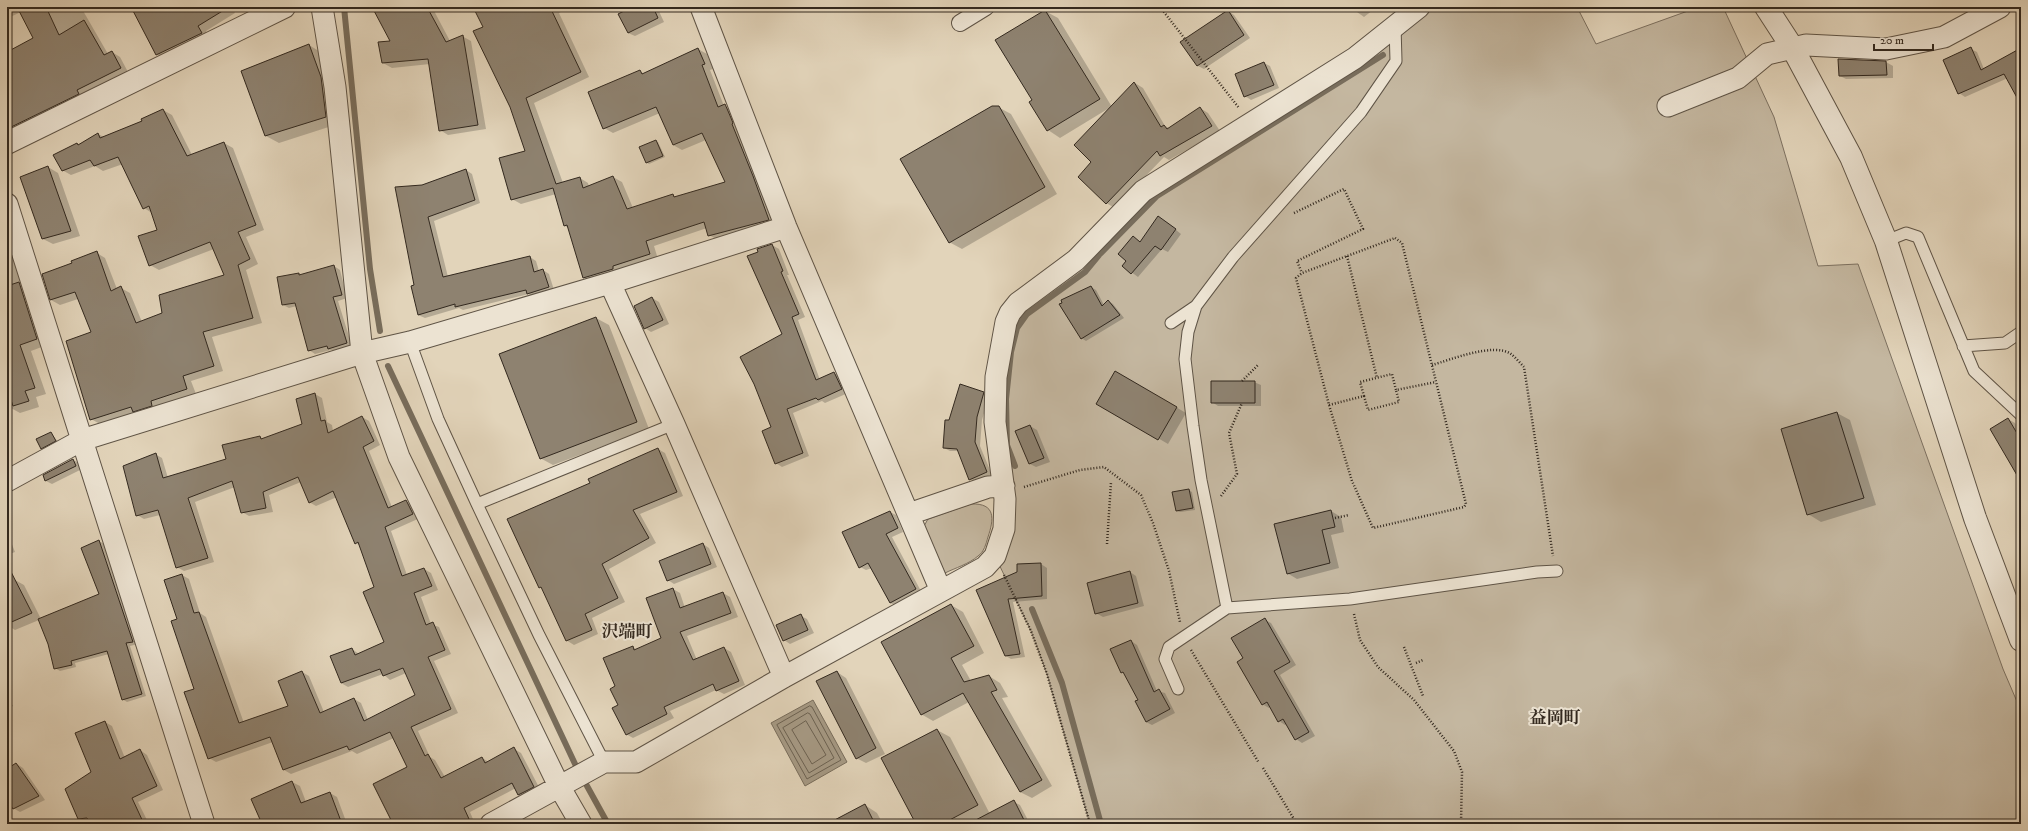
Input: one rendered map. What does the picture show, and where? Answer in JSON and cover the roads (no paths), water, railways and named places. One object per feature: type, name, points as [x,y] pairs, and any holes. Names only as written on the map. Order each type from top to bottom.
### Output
[{"type":"street","points":[[7,143],[284,7]]},
{"type":"street","points":[[322,7],[335,87],[362,353],[399,456],[581,824]]},
{"type":"street","points":[[701,7],[786,227],[941,591]]},
{"type":"street","points":[[960,24],[986,7]]},
{"type":"street","points":[[491,824],[597,765],[636,762],[784,677],[985,566],[995,556],[1004,529],[1013,487],[995,422],[996,384],[1006,322],[1010,313],[1018,304],[1076,260],[1143,191],[1356,58],[1418,7]]},
{"type":"street","points":[[1766,7],[1792,47],[1851,157],[1886,241],[1975,518],[2021,640]]},
{"type":"street","points":[[1668,106],[1738,78],[1767,54],[1806,45],[1886,49],[1944,37],[1996,8]]},
{"type":"street","points":[[7,204],[204,824]]},
{"type":"street","points":[[7,481],[82,440],[362,353],[410,342],[610,283],[786,227]]},
{"type":"street","points":[[610,283],[674,424],[784,677]]},
{"type":"street","points":[[909,514],[988,487],[1013,487]]},
{"type":"lane","points":[[1171,323],[1196,306],[1233,257],[1361,112],[1396,60],[1396,26]]},
{"type":"lane","points":[[1886,241],[1906,233],[1918,237],[1974,371],[2021,416]]},
{"type":"lane","points":[[1196,306],[1188,332],[1185,359],[1201,480],[1227,608]]},
{"type":"lane","points":[[1963,346],[2005,343],[2021,332]]},
{"type":"lane","points":[[410,342],[438,419],[539,635],[597,765]]},
{"type":"lane","points":[[477,504],[674,424]]},
{"type":"lane","points":[[1178,689],[1165,659],[1169,647],[1227,608],[1350,599],[1536,572],[1557,571]]},
{"type":"water","points":[[813,700],[847,762],[805,786],[771,723]]},
{"type":"waterway","points":[[344,7],[370,269],[380,331]]},
{"type":"waterway","points":[[1015,466],[1007,445],[1006,399],[1011,352],[1017,328],[1027,314],[1085,272],[1099,255],[1157,196],[1383,55]]},
{"type":"waterway","points":[[388,366],[576,766],[608,824]]},
{"type":"waterway","points":[[1032,609],[1062,683],[1101,824]]},
{"type":"district","name":"沢端町","points":[[627,632]]},
{"type":"district","name":"益岡町","points":[[1555,718]]}]
